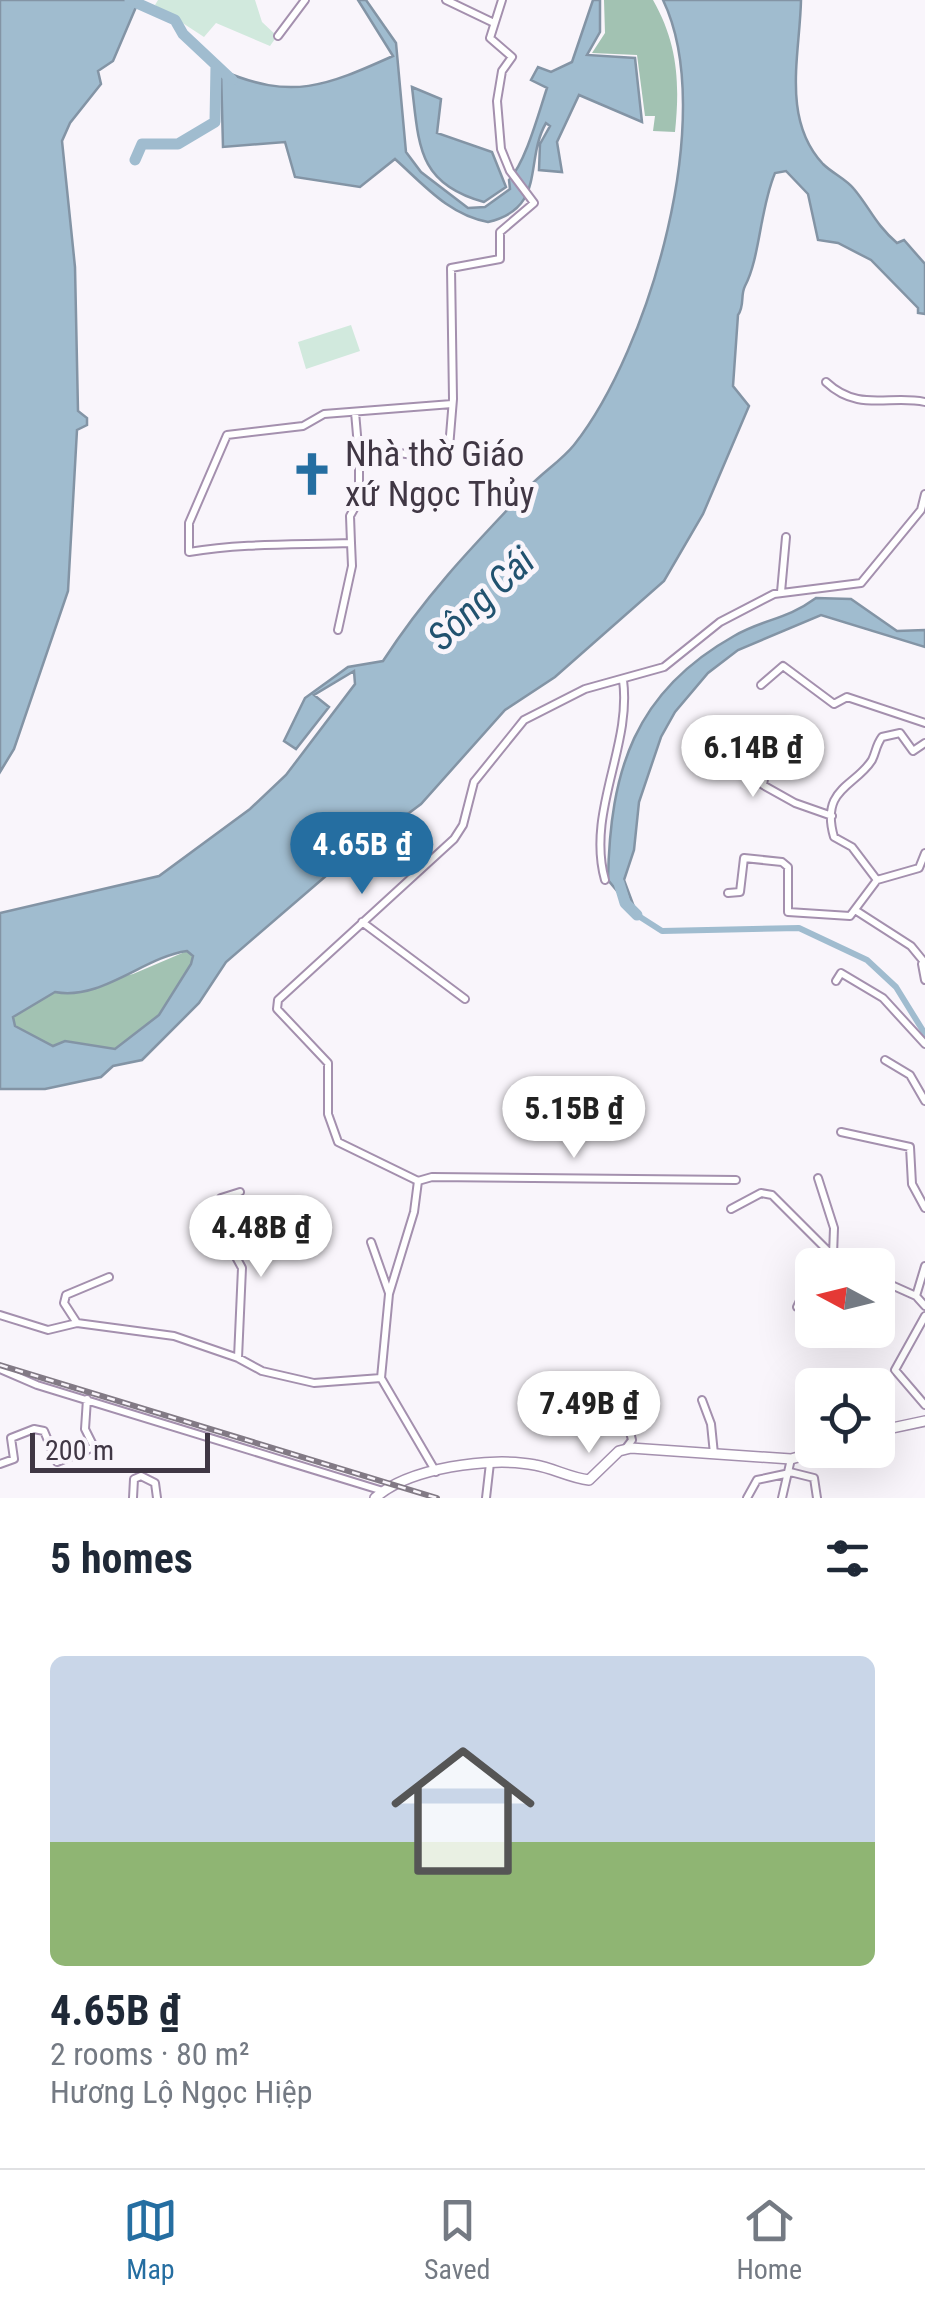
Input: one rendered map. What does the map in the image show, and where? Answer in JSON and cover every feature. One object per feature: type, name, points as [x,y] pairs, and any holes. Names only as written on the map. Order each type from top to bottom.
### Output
[{"type":"street","points":[[278,36],[305,0]]},
{"type":"street","points":[[446,0],[494,23]]},
{"type":"street","points":[[358,458],[392,452],[448,460],[452,404],[450,268],[500,259],[500,232],[532,206],[501,149],[497,101],[502,71],[512,57],[490,42],[502,0]]},
{"type":"street","points":[[826,382],[835,391],[856,398],[892,404],[906,398],[925,402]]},
{"type":"street","points":[[351,542],[269,547],[241,543],[189,552],[189,524],[227,435],[303,426],[324,414],[452,404]]},
{"type":"street","points":[[338,630],[352,566],[350,516],[360,500],[355,412]]},
{"type":"street","points":[[736,1180],[432,1178],[418,1182],[338,1142],[328,1114],[328,1064],[277,1009],[282,993],[460,832],[470,790],[519,724],[574,694],[664,667],[732,614],[781,592],[861,582],[920,510],[925,494]]},
{"type":"street","points":[[781,592],[786,537]]},
{"type":"street","points":[[761,685],[783,666],[834,704],[846,697],[925,722]]},
{"type":"street","points":[[605,880],[601,831],[625,709],[623,680]]},
{"type":"street","points":[[722,720],[742,720],[770,744],[764,785],[832,816]]},
{"type":"street","points":[[877,880],[852,848],[834,836],[832,816],[839,790],[873,758],[882,738],[900,733],[912,751],[925,743]]},
{"type":"street","points":[[728,893],[740,892],[742,861],[748,857],[786,864],[788,912],[844,917],[855,910],[877,880],[919,868],[925,853]]},
{"type":"street","points":[[855,910],[911,946],[924,964],[925,980]]},
{"type":"street","points":[[362,922],[466,999]]},
{"type":"street","points":[[836,981],[841,973],[882,998],[925,1044]]},
{"type":"street","points":[[885,1060],[924,1090],[925,1101]]},
{"type":"street","points":[[841,1132],[910,1147],[912,1184],[925,1208]]},
{"type":"street","points":[[818,1178],[834,1228],[833,1248]]},
{"type":"street","points":[[418,1182],[414,1212],[389,1294],[381,1378],[436,1472]]},
{"type":"street","points":[[238,1358],[242,1268],[224,1235],[220,1198],[240,1192]]},
{"type":"street","points":[[732,1209],[760,1193],[772,1195],[826,1248]]},
{"type":"street","points":[[371,1242],[389,1294]]},
{"type":"street","points":[[916,1296],[925,1266]]},
{"type":"street","points":[[77,1323],[64,1303],[66,1296],[108,1278]]},
{"type":"street","points":[[895,1287],[916,1296],[925,1306]]},
{"type":"street","points":[[0,1316],[48,1330],[77,1323],[174,1336],[238,1358],[262,1371],[314,1383],[381,1378]]},
{"type":"street","points":[[925,1316],[895,1370],[925,1406]]},
{"type":"street","points":[[0,1369],[379,1494],[400,1479],[490,1463],[532,1464],[588,1480],[626,1449],[632,1440],[630,1432]]},
{"type":"street","points":[[0,1464],[14,1459],[11,1438],[34,1429],[44,1431],[58,1462],[94,1447],[85,1430],[88,1400]]},
{"type":"street","points":[[702,1400],[713,1432],[714,1454]]},
{"type":"street","points":[[895,1428],[925,1421]]},
{"type":"street","points":[[626,1449],[795,1458]]},
{"type":"street","points":[[782,1498],[791,1459]]},
{"type":"street","points":[[486,1498],[490,1463]]},
{"type":"street","points":[[747,1498],[757,1480],[788,1473],[814,1478],[817,1498]]},
{"type":"street","points":[[132,1498],[134,1479],[141,1476],[155,1483],[158,1498]]},
{"type":"green space","points":[[158,0],[255,0],[262,22],[277,36],[270,46],[216,23],[204,37],[155,5]]},
{"type":"green space","points":[[604,0],[653,0],[668,32],[675,64],[675,132],[653,131],[655,116],[645,116],[637,55],[592,53],[605,33]]},
{"type":"green space","points":[[351,325],[360,351],[306,369],[298,342]]},
{"type":"green space","points":[[187,951],[193,956],[191,964],[159,1015],[115,1049],[66,1041],[53,1046],[15,1026],[12,1017],[56,992],[133,974]]},
{"type":"water","points":[[0,0],[139,0],[113,61],[98,71],[101,84],[70,123],[62,141],[75,267],[78,411],[87,418],[87,425],[77,430],[68,591],[14,749],[0,772]]},
{"type":"water","points":[[358,0],[366,0],[396,43],[406,152],[421,172],[468,208],[485,207],[510,189],[509,180],[526,150],[547,88],[531,80],[538,67],[551,72],[572,62],[593,0],[600,0],[600,32],[587,55],[635,58],[642,122],[579,95],[557,142],[562,172],[539,170],[540,144],[550,126],[546,123],[540,138],[526,195],[507,215],[488,222],[449,206],[395,159],[360,187],[295,177],[285,142],[223,147],[221,70],[268,85],[308,86],[393,56]]},
{"type":"water","name":"Sông Cái","points":[[663,0],[801,0],[796,85],[802,127],[823,164],[851,185],[889,236],[897,243],[904,240],[925,264],[925,314],[918,313],[918,308],[871,260],[838,243],[818,240],[808,194],[786,171],[775,173],[738,315],[733,386],[749,406],[703,514],[664,581],[555,677],[505,710],[421,804],[334,869],[226,962],[199,1003],[142,1060],[113,1066],[101,1077],[45,1089],[0,1089],[0,913],[159,876],[250,809],[286,775],[355,684],[354,671],[314,695],[329,707],[296,749],[284,741],[305,698],[348,667],[383,661],[452,570],[529,487],[569,451],[602,403],[628,351],[668,229],[679,166],[683,104],[678,48]],"holes":[[[187,951],[193,956],[159,1015],[115,1049],[65,1041],[53,1046],[15,1026],[13,1017],[55,992],[89,990],[171,955]]]},
{"type":"water","points":[[412,87],[441,99],[437,133],[492,152],[506,187],[484,202],[446,185],[434,173],[420,145]]},
{"type":"water","points":[[816,598],[851,599],[897,631],[925,630],[925,647],[821,615],[738,650],[708,673],[675,712],[661,737],[639,802],[634,850],[624,880],[637,915],[608,880],[614,804],[634,738],[672,682],[700,658],[745,630],[795,611]]},
{"type":"waterway","points":[[130,0],[175,20],[183,34],[232,80]]},
{"type":"waterway","points":[[135,160],[142,144],[178,144],[215,122],[216,65]]},
{"type":"waterway","points":[[619,883],[625,903],[637,915]]},
{"type":"waterway","points":[[637,915],[662,931],[799,928],[867,960],[896,987],[925,1034]]},
{"type":"railway","points":[[0,1365],[437,1498]]},
{"type":"place","name":"Nhà thờ Giáo xứ Ngọc Thủy","points":[[312,474]]}]
